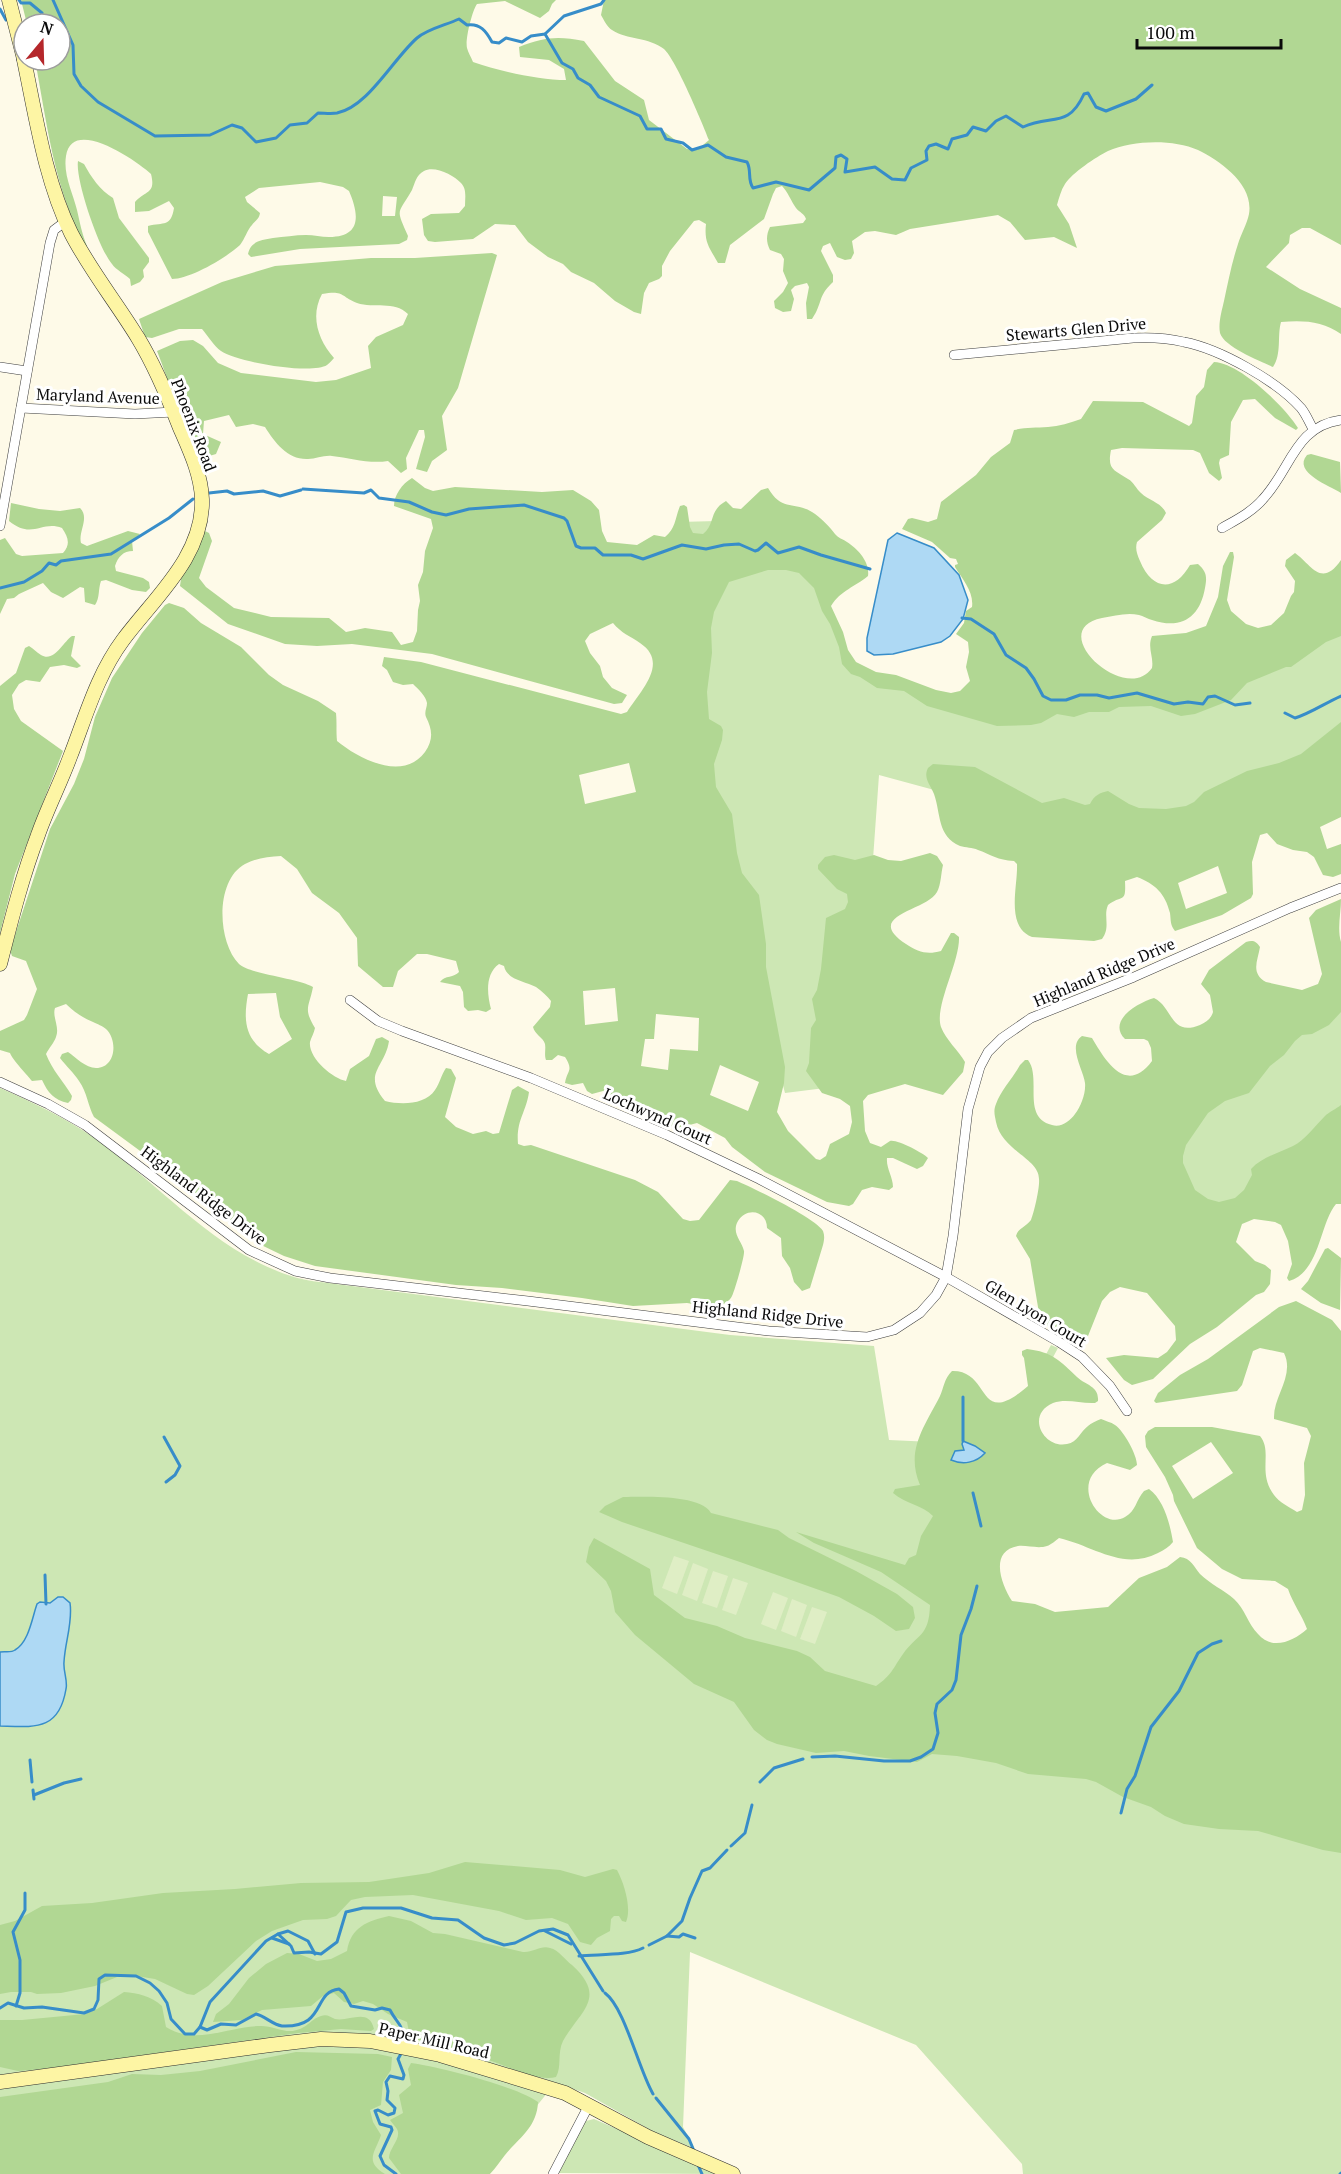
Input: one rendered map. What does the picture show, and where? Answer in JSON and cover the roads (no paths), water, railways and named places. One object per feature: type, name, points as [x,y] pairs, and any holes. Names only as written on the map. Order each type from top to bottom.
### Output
[{"type":"street","name":"Phoenix Road","points":[[0,964],[34,844],[97,685],[122,641],[169,584],[196,533],[201,510],[201,489],[191,453],[174,412],[140,340],[89,265],[66,221],[48,164],[27,72]]},
{"type":"street","points":[[0,526],[50,243],[54,230],[66,221]]},
{"type":"street","name":"Stewarts Glen Drive","points":[[954,355],[1133,338],[1155,337],[1187,342],[1222,356],[1275,385],[1302,410],[1313,429]]},
{"type":"street","name":"Maryland Avenue","points":[[0,367],[27,371]]},
{"type":"street","name":"Maryland Avenue","points":[[21,408],[135,414],[174,412]]},
{"type":"street","points":[[1222,528],[1245,515],[1263,500],[1297,448],[1313,429],[1328,421],[1341,420]]},
{"type":"street","name":"Highland Ridge Drive","points":[[0,1082],[48,1104],[85,1125],[249,1250],[295,1271],[330,1278],[528,1300],[769,1331],[867,1337],[894,1330],[920,1313],[936,1295],[946,1277],[955,1224],[968,1109],[980,1067],[988,1052],[1002,1038],[1033,1017],[1134,977],[1341,888]]},
{"type":"street","name":"Lochwynd Court","points":[[350,1000],[378,1021],[539,1081],[667,1135],[759,1179],[946,1277]]},
{"type":"street","name":"Glen Lyon Court","points":[[946,1277],[1082,1357],[1110,1386],[1127,1411]]},
{"type":"street","name":"Paper Mill Road","points":[[0,2082],[321,2039],[370,2041],[440,2055],[555,2090],[677,2151],[733,2174]]},
{"type":"street","points":[[553,2174],[589,2105]]},
{"type":"water","points":[[897,533],[934,548],[959,575],[968,600],[963,619],[950,636],[941,642],[893,654],[874,655],[867,651],[867,638],[888,540]]},
{"type":"water","points":[[963,1441],[985,1453],[969,1462],[951,1460],[955,1451],[964,1450]]},
{"type":"water","points":[[58,1597],[63,1597],[70,1603],[71,1610],[64,1662],[66,1686],[63,1703],[58,1713],[44,1724],[24,1727],[0,1726],[0,1652],[12,1651],[20,1646],[27,1636],[37,1604],[50,1603]]},
{"type":"waterway","points":[[19,0],[21,3],[30,3],[41,12]]},
{"type":"waterway","points":[[53,0],[73,45],[74,74],[81,86],[98,102],[155,136],[210,135],[232,125],[242,128],[256,142],[276,138],[290,125],[307,123],[318,113],[337,113],[359,102],[408,47],[421,35],[431,30],[459,19],[467,25],[476,25],[482,29],[492,42],[499,43],[506,38],[522,42],[531,36],[545,34],[564,16],[601,4],[604,0]]},
{"type":"waterway","points":[[0,9],[6,20]]},
{"type":"waterway","points":[[545,34],[562,63],[573,69],[578,78],[590,85],[599,97],[640,116],[647,129],[661,129],[666,139],[683,143],[692,150],[708,145],[726,157],[747,162],[753,188],[776,182],[809,190],[835,168],[836,157],[841,155],[847,159],[845,172],[875,167],[892,179],[905,180],[911,168],[927,160],[926,151],[929,146],[936,144],[948,149],[952,139],[967,135],[973,127],[986,131],[996,121],[1006,116],[1023,127],[1058,119],[1072,112],[1084,94],[1088,93],[1096,107],[1106,111],[1136,99],[1152,85]]},
{"type":"waterway","points":[[303,489],[364,493],[371,490],[379,498],[409,502],[432,512],[446,515],[469,509],[524,505],[564,518],[576,546],[595,548],[603,555],[631,555],[643,559],[682,545],[706,549],[739,544],[755,551],[766,543],[778,553],[799,547],[870,569]]},
{"type":"waterway","points":[[209,493],[227,491],[234,494],[263,491],[280,496],[301,490]]},
{"type":"waterway","points":[[0,588],[24,582],[42,571],[49,563],[56,565],[61,561],[111,554],[169,518],[193,499]]},
{"type":"waterway","points":[[962,618],[971,619],[994,634],[1006,655],[1026,668],[1043,696],[1051,700],[1066,700],[1080,695],[1109,698],[1137,693],[1174,704],[1188,702],[1203,704],[1208,697],[1215,696],[1235,705],[1250,703]]},
{"type":"waterway","points":[[1285,713],[1295,718],[1341,696]]},
{"type":"waterway","points":[[963,1397],[963,1441]]},
{"type":"waterway","points":[[164,1437],[180,1466],[175,1475],[166,1482]]},
{"type":"waterway","points":[[973,1493],[981,1526]]},
{"type":"waterway","points":[[45,1575],[46,1604]]},
{"type":"waterway","points":[[812,1757],[835,1756],[910,1761],[933,1749],[938,1733],[935,1713],[937,1704],[952,1690],[956,1680],[961,1635],[977,1586]]},
{"type":"waterway","points":[[1121,1813],[1127,1789],[1135,1776],[1151,1727],[1179,1691],[1198,1653],[1221,1641]]},
{"type":"waterway","points":[[760,1782],[774,1768],[803,1759]]},
{"type":"waterway","points":[[30,1760],[32,1782]]},
{"type":"waterway","points":[[34,1795],[81,1779]]},
{"type":"waterway","points":[[33,1790],[34,1799]]},
{"type":"waterway","points":[[731,1846],[745,1833],[752,1805]]},
{"type":"waterway","points":[[649,1945],[667,1936],[682,1921],[702,1871],[710,1868],[727,1850]]},
{"type":"waterway","points":[[16,2006],[20,1993],[20,1960],[13,1932],[25,1910],[25,1893]]},
{"type":"waterway","points":[[278,1934],[291,1946],[294,1953],[321,1954],[337,1942],[346,1912],[363,1908],[401,1908],[432,1918],[458,1920],[484,1938],[504,1945],[515,1943],[539,1931],[553,1929],[568,1935],[603,1991]]},
{"type":"waterway","points":[[0,2008],[8,2003],[24,2008],[42,2007],[84,2013],[94,2009],[98,2000],[99,1979],[105,1975],[136,1976],[159,1991],[167,2003],[171,2019],[185,2034],[194,2034],[200,2027],[210,2002],[266,1941],[288,1931],[308,1941],[315,1954]]},
{"type":"waterway","points":[[545,1931],[571,1944]]},
{"type":"waterway","points":[[667,1936],[679,1937],[683,1934],[695,1938]]},
{"type":"waterway","points":[[272,1938],[289,1944]]},
{"type":"waterway","points":[[579,1956],[621,1954],[643,1948]]},
{"type":"waterway","points":[[200,2027],[207,2030],[221,2024],[236,2025],[256,2014],[282,2026],[296,2025],[313,2016],[325,1996],[339,1989],[351,2006],[390,2010],[401,2027],[403,2041]]},
{"type":"waterway","points":[[605,1993],[619,2011],[653,2094]]},
{"type":"waterway","points":[[396,2174],[384,2165],[380,2156],[392,2130],[391,2127],[380,2124],[375,2111],[378,2110],[388,2115],[394,2113],[395,2108],[387,2100],[386,2082],[390,2076],[403,2079],[404,2075],[398,2059],[402,2052]]},
{"type":"waterway","points":[[656,2098],[689,2139],[694,2151]]},
{"type":"waterway","points":[[698,2165],[702,2174]]}]
